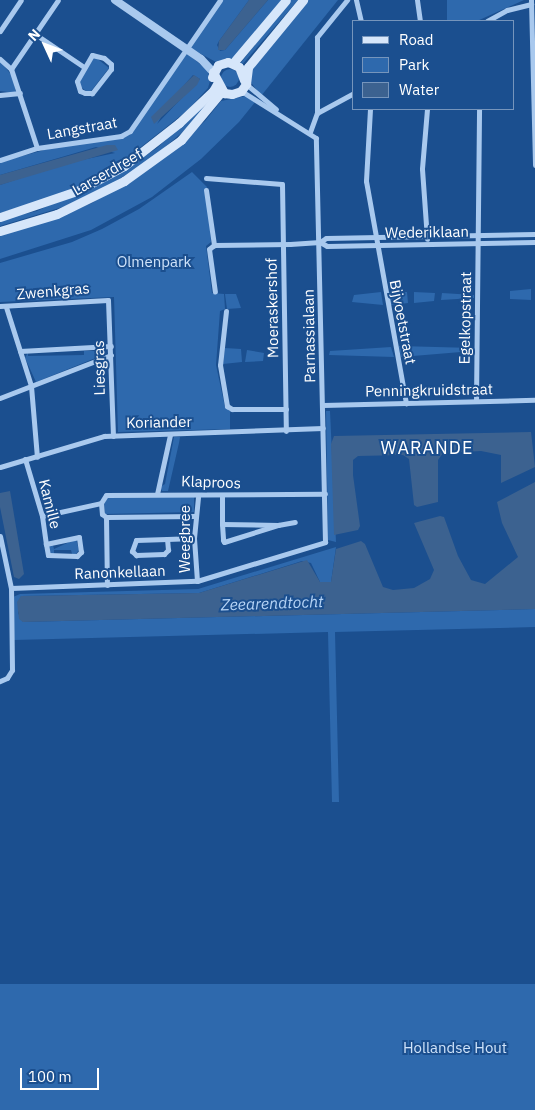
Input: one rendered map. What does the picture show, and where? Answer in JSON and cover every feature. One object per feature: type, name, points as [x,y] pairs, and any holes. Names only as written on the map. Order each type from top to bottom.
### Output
[{"type":"main road","points":[[218,81],[237,89],[249,47],[286,0]]},
{"type":"main road","points":[[218,81],[241,76],[303,0]]},
{"type":"main road","name":"Larserdreef","points":[[0,216],[54,200],[98,181],[157,142],[202,101],[218,81]]},
{"type":"main road","name":"Larserdreef","points":[[0,231],[57,214],[124,181],[181,140],[210,108],[218,81]]},
{"type":"street","points":[[0,31],[21,0]]},
{"type":"street","points":[[11,68],[58,0]]},
{"type":"street","points":[[115,0],[201,59],[218,81]]},
{"type":"street","name":"Langstraat","points":[[0,160],[37,148],[121,136],[130,131],[220,0]]},
{"type":"street","points":[[241,76],[280,113],[310,132],[317,113],[316,42],[347,0]]},
{"type":"street","points":[[356,0],[362,20]]},
{"type":"street","points":[[417,0],[420,20]]},
{"type":"street","points":[[488,20],[507,10],[531,2],[535,165]]},
{"type":"street","points":[[35,34],[84,67]]},
{"type":"street","points":[[92,55],[111,64],[92,93],[80,91],[78,86],[84,67],[92,55]]},
{"type":"street","points":[[0,59],[11,68],[37,148]]},
{"type":"street","points":[[241,76],[280,113]]},
{"type":"street","points":[[0,95],[20,92]]},
{"type":"street","points":[[317,113],[352,94]]},
{"type":"street","name":"Bijvoetstraat","points":[[370,110],[366,181],[375,245],[406,403]]},
{"type":"street","points":[[427,110],[422,168],[427,244]]},
{"type":"street","name":"Egelkopstraat","points":[[476,401],[479,110]]},
{"type":"street","name":"Parnassialaan","points":[[310,132],[316,138],[320,242],[325,542]]},
{"type":"street","name":"Moeraskershof","points":[[206,178],[282,184],[286,430]]},
{"type":"street","points":[[206,190],[214,245],[209,249],[215,292]]},
{"type":"street","name":"Wederiklaan","points":[[214,245],[320,242],[326,238],[535,234]]},
{"type":"street","name":"Wederiklaan","points":[[320,242],[327,246],[535,242]]},
{"type":"street","name":"Zwenkgras","points":[[3,307],[108,300]]},
{"type":"street","name":"Liesgras","points":[[108,300],[113,436]]},
{"type":"street","points":[[3,307],[31,386],[37,456]]},
{"type":"street","points":[[226,311],[220,365],[227,406],[232,409],[286,409]]},
{"type":"street","points":[[20,351],[111,346]]},
{"type":"street","points":[[0,398],[111,354]]},
{"type":"street","name":"Penningkruidstraat","points":[[323,405],[535,400]]},
{"type":"street","name":"Koriander","points":[[0,467],[113,436],[323,428]]},
{"type":"street","points":[[157,494],[170,435]]},
{"type":"street","name":"Kamille","points":[[26,460],[42,516],[46,544],[48,555],[77,556],[81,552],[81,539],[76,536],[46,544]]},
{"type":"street","name":"Klaproos","points":[[42,516],[101,503],[106,495],[191,493],[198,497],[325,494]]},
{"type":"street","points":[[222,496],[223,540],[227,542],[278,525],[295,522]]},
{"type":"street","name":"Weegbree","points":[[197,581],[194,538],[198,497]]},
{"type":"street","points":[[101,503],[102,514],[106,517],[107,584]]},
{"type":"street","points":[[106,517],[195,516]]},
{"type":"street","points":[[222,524],[278,525]]},
{"type":"street","points":[[0,536],[11,588],[12,670],[7,678],[0,681]]},
{"type":"street","points":[[167,539],[168,550],[164,554],[136,554],[132,551],[136,540],[194,538]]},
{"type":"street","name":"Ranonkellaan","points":[[11,588],[197,581],[325,542]]},
{"type":"green space","points":[[223,0],[249,0],[219,41],[217,45],[220,51],[225,50],[268,0],[282,0],[234,58],[216,62],[190,48]]},
{"type":"green space","points":[[290,0],[298,0],[241,66],[240,64]]},
{"type":"green space","points":[[307,0],[338,0],[261,96],[250,81],[252,66]]},
{"type":"green space","points":[[447,0],[524,0],[479,20],[447,20]]},
{"type":"green space","points":[[187,53],[208,71],[210,81],[208,88],[188,110],[113,169],[64,194],[0,213],[0,185],[63,164],[115,153],[96,147],[0,175],[0,162],[48,149],[130,135]],"holes":[[[193,75],[200,79],[157,124],[172,99]]]},
{"type":"green space","points":[[94,56],[109,68],[91,91],[86,91],[81,87],[79,78]]},
{"type":"green space","points":[[0,61],[13,77],[16,93],[0,91]]},
{"type":"green space","points":[[226,69],[234,69],[239,74],[237,85],[226,87],[221,82],[221,74]]},
{"type":"green space","points":[[217,91],[186,129],[157,154],[112,184],[66,206],[0,226],[0,220],[37,211],[121,172],[157,148]]},
{"type":"green space","points":[[246,96],[256,101],[239,122],[201,159],[152,197],[91,230],[0,259],[0,234],[57,218],[92,203],[167,156],[205,121],[221,101]]},
{"type":"green space","name":"Olmenpark","points":[[192,172],[207,187],[211,242],[206,246],[212,293],[224,294],[225,309],[220,311],[216,365],[225,407],[230,411],[230,429],[118,432],[114,297],[0,302],[0,263],[72,242],[102,229],[139,209]]},
{"type":"green space","points":[[531,289],[531,300],[510,299],[510,291]]},
{"type":"green space","points":[[381,292],[383,305],[352,302],[354,295]]},
{"type":"green space","points":[[388,292],[407,292],[408,303],[390,305]]},
{"type":"green space","points":[[414,292],[435,293],[434,301],[414,303]]},
{"type":"green space","points":[[442,293],[474,295],[474,298],[441,300]]},
{"type":"green space","points":[[225,294],[236,294],[241,308],[227,309]]},
{"type":"green space","points":[[399,346],[473,348],[473,351],[401,357]]},
{"type":"green space","points":[[391,347],[394,357],[329,355],[330,351]]},
{"type":"green space","points":[[225,348],[241,349],[242,362],[223,364]]},
{"type":"green space","points":[[247,350],[264,353],[263,361],[245,362]]},
{"type":"green space","points":[[84,351],[102,351],[103,355],[36,382],[25,358],[28,352],[28,356],[84,355]]},
{"type":"green space","points":[[326,411],[330,411],[336,542],[328,540]]},
{"type":"green space","points":[[174,437],[180,437],[179,443],[168,491],[162,491],[160,487],[165,484]]},
{"type":"green space","points":[[194,496],[194,512],[105,514],[104,501],[108,497]]},
{"type":"green space","points":[[76,539],[79,550],[76,554],[72,554],[71,550],[54,550],[54,554],[50,554],[48,546],[53,545],[54,549]]},
{"type":"green space","points":[[336,547],[331,582],[320,582],[311,563],[302,561],[199,593],[21,596],[18,613],[23,622],[535,609],[535,627],[335,632],[339,802],[332,802],[328,632],[14,640],[13,597],[20,594],[198,589]]},
{"type":"green space","name":"Hollandse Hout","points":[[0,984],[535,984],[535,1110],[0,1110]]},
{"type":"water","points":[[249,0],[268,0],[225,50],[218,50],[219,41]]},
{"type":"water","points":[[194,75],[200,79],[197,85],[154,124],[151,117]]},
{"type":"water","points":[[107,145],[115,145],[118,150],[0,185],[0,175]]},
{"type":"water","points":[[531,432],[535,467],[501,483],[501,455],[481,451],[443,453],[438,460],[438,502],[417,507],[414,505],[409,459],[403,455],[358,456],[353,460],[353,475],[360,526],[358,530],[334,535],[331,444],[334,436]]},
{"type":"water","name":"Zeearendtocht","points":[[535,482],[535,609],[23,622],[19,619],[17,602],[21,596],[199,593],[307,560],[320,582],[331,582],[336,549],[361,541],[365,544],[383,587],[393,590],[414,588],[430,579],[434,570],[414,523],[440,516],[444,517],[458,556],[471,580],[485,584],[518,557],[502,523],[497,502]]},
{"type":"water","points":[[10,491],[24,574],[19,579],[14,577],[0,507],[0,493]]},
{"type":"district","name":"WARANDE","points":[[427,448]]}]
